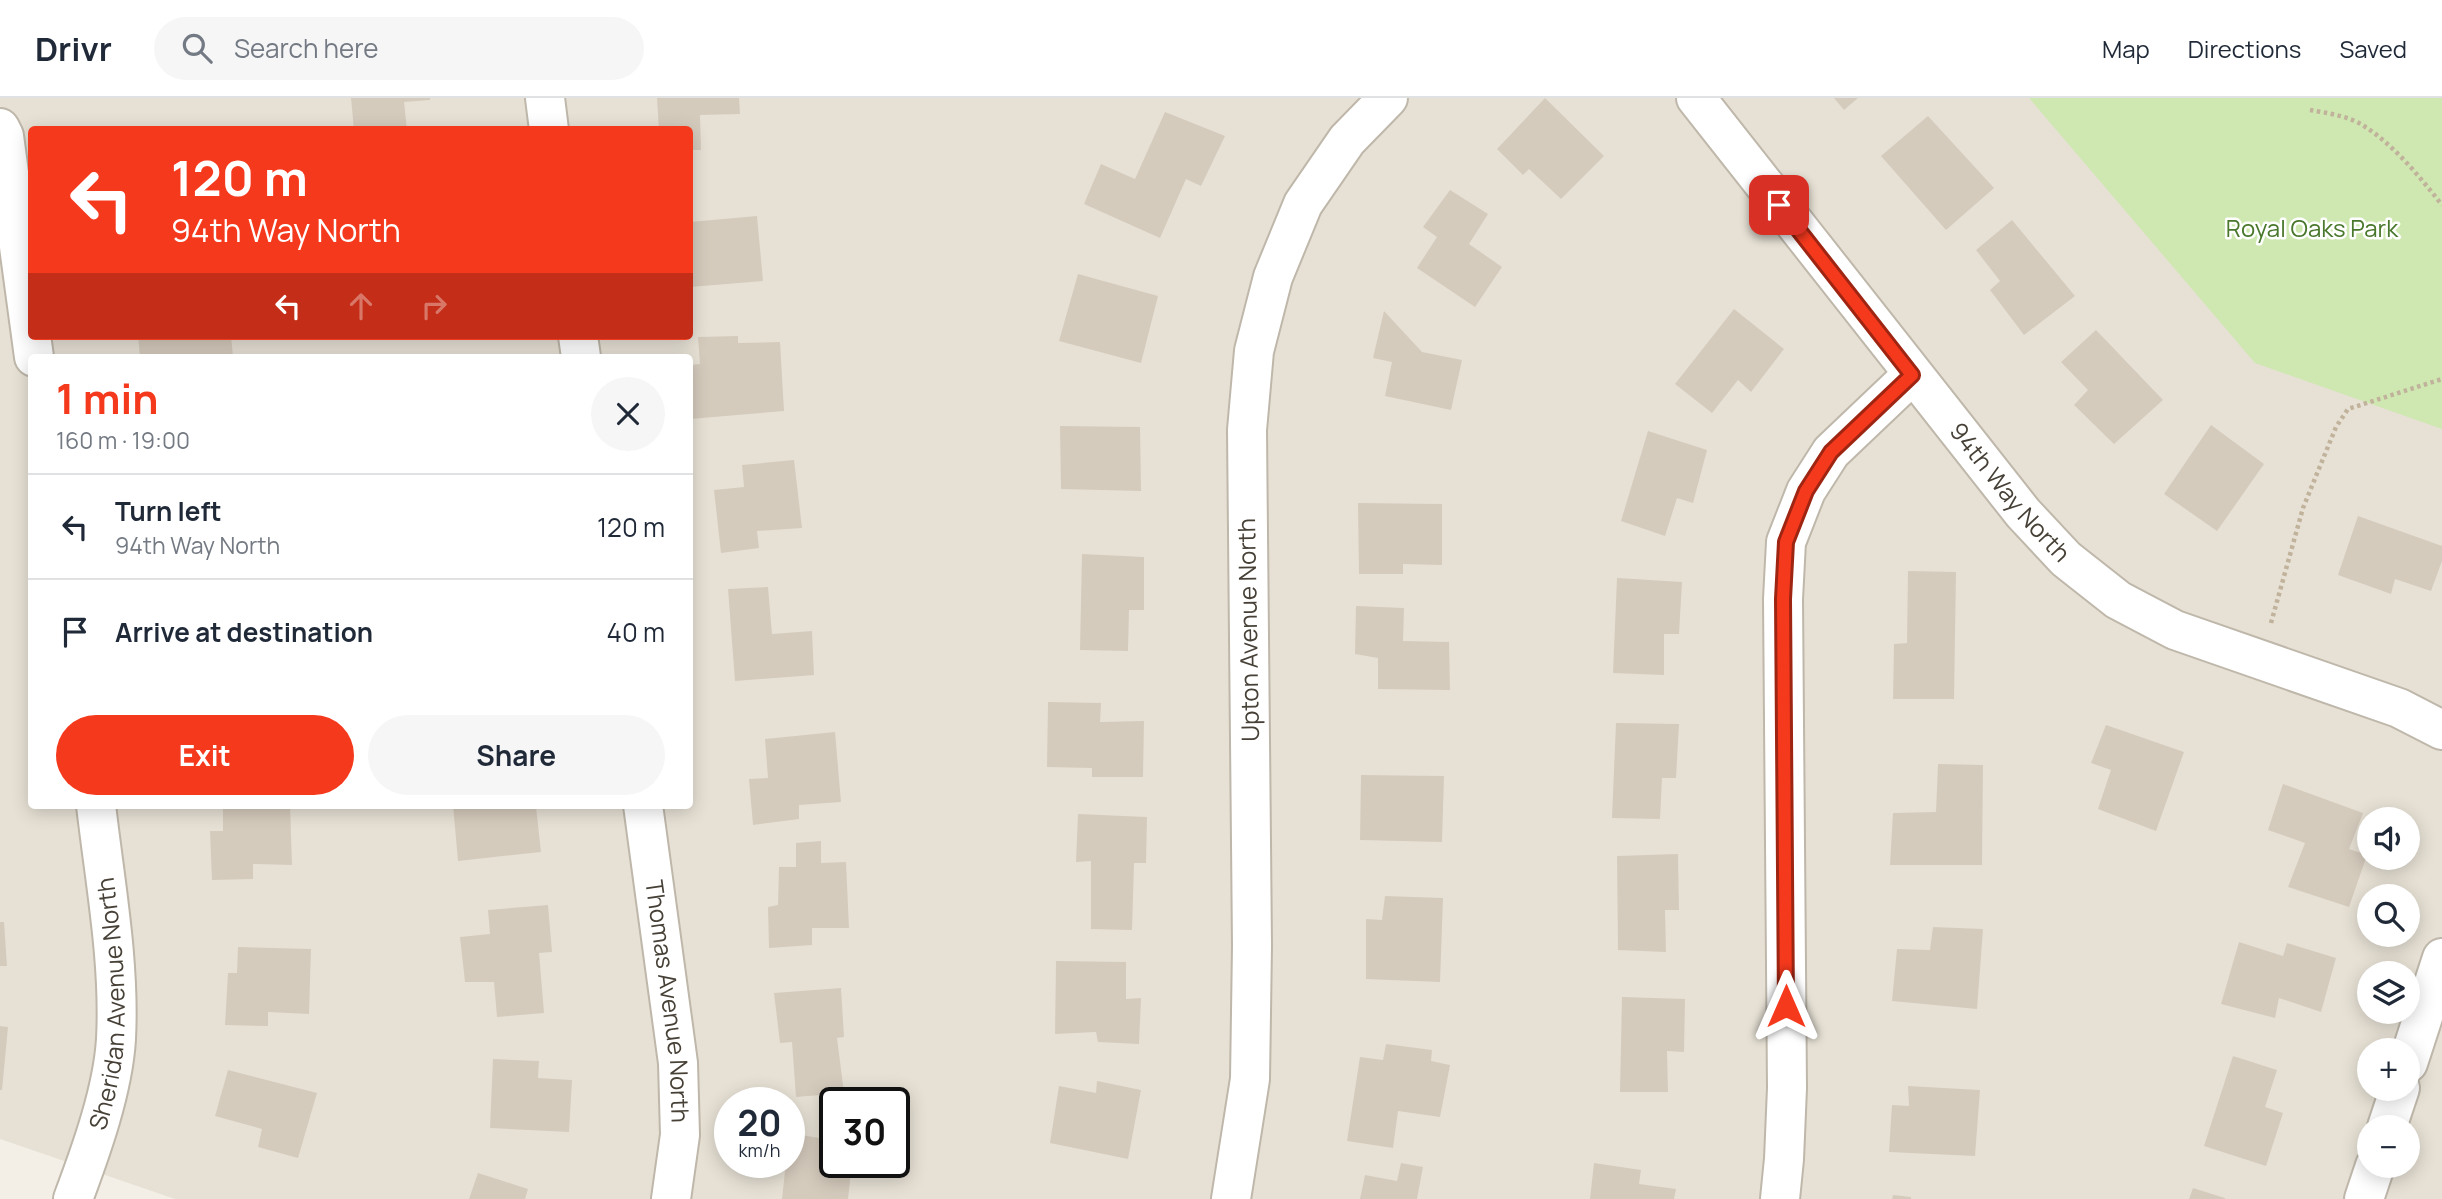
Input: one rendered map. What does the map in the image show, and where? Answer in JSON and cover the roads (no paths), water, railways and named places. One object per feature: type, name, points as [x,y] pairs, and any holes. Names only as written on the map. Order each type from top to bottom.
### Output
[{"type":"street","points":[[545,98],[548,126]]},
{"type":"street","name":"Upton Avenue North","points":[[1231,1199],[1250,1079],[1252,946],[1247,430],[1254,351],[1273,276],[1303,204],[1347,140],[1388,98]]},
{"type":"street","name":"94th Way North","points":[[1696,98],[1912,375],[2023,513],[2066,559],[2118,600],[2175,631],[2399,708],[2442,730]]},
{"type":"street","points":[[0,128],[4,136],[28,313]]},
{"type":"street","points":[[1780,1199],[1787,1088],[1783,599],[1786,542],[1806,491],[1831,452],[1912,375]]},
{"type":"street","name":"Sheridan Avenue North","points":[[73,1199],[103,1108],[116,1042],[116,965],[96,809]]},
{"type":"street","name":"Thomas Avenue North","points":[[643,809],[678,1063],[680,1135],[671,1199]]},
{"type":"street","points":[[2416,1038],[2442,958]]},
{"type":"street","points":[[2364,1199],[2371,1178]]},
{"type":"park label","name":"Royal Oaks Park","points":[[2312,229]]}]
